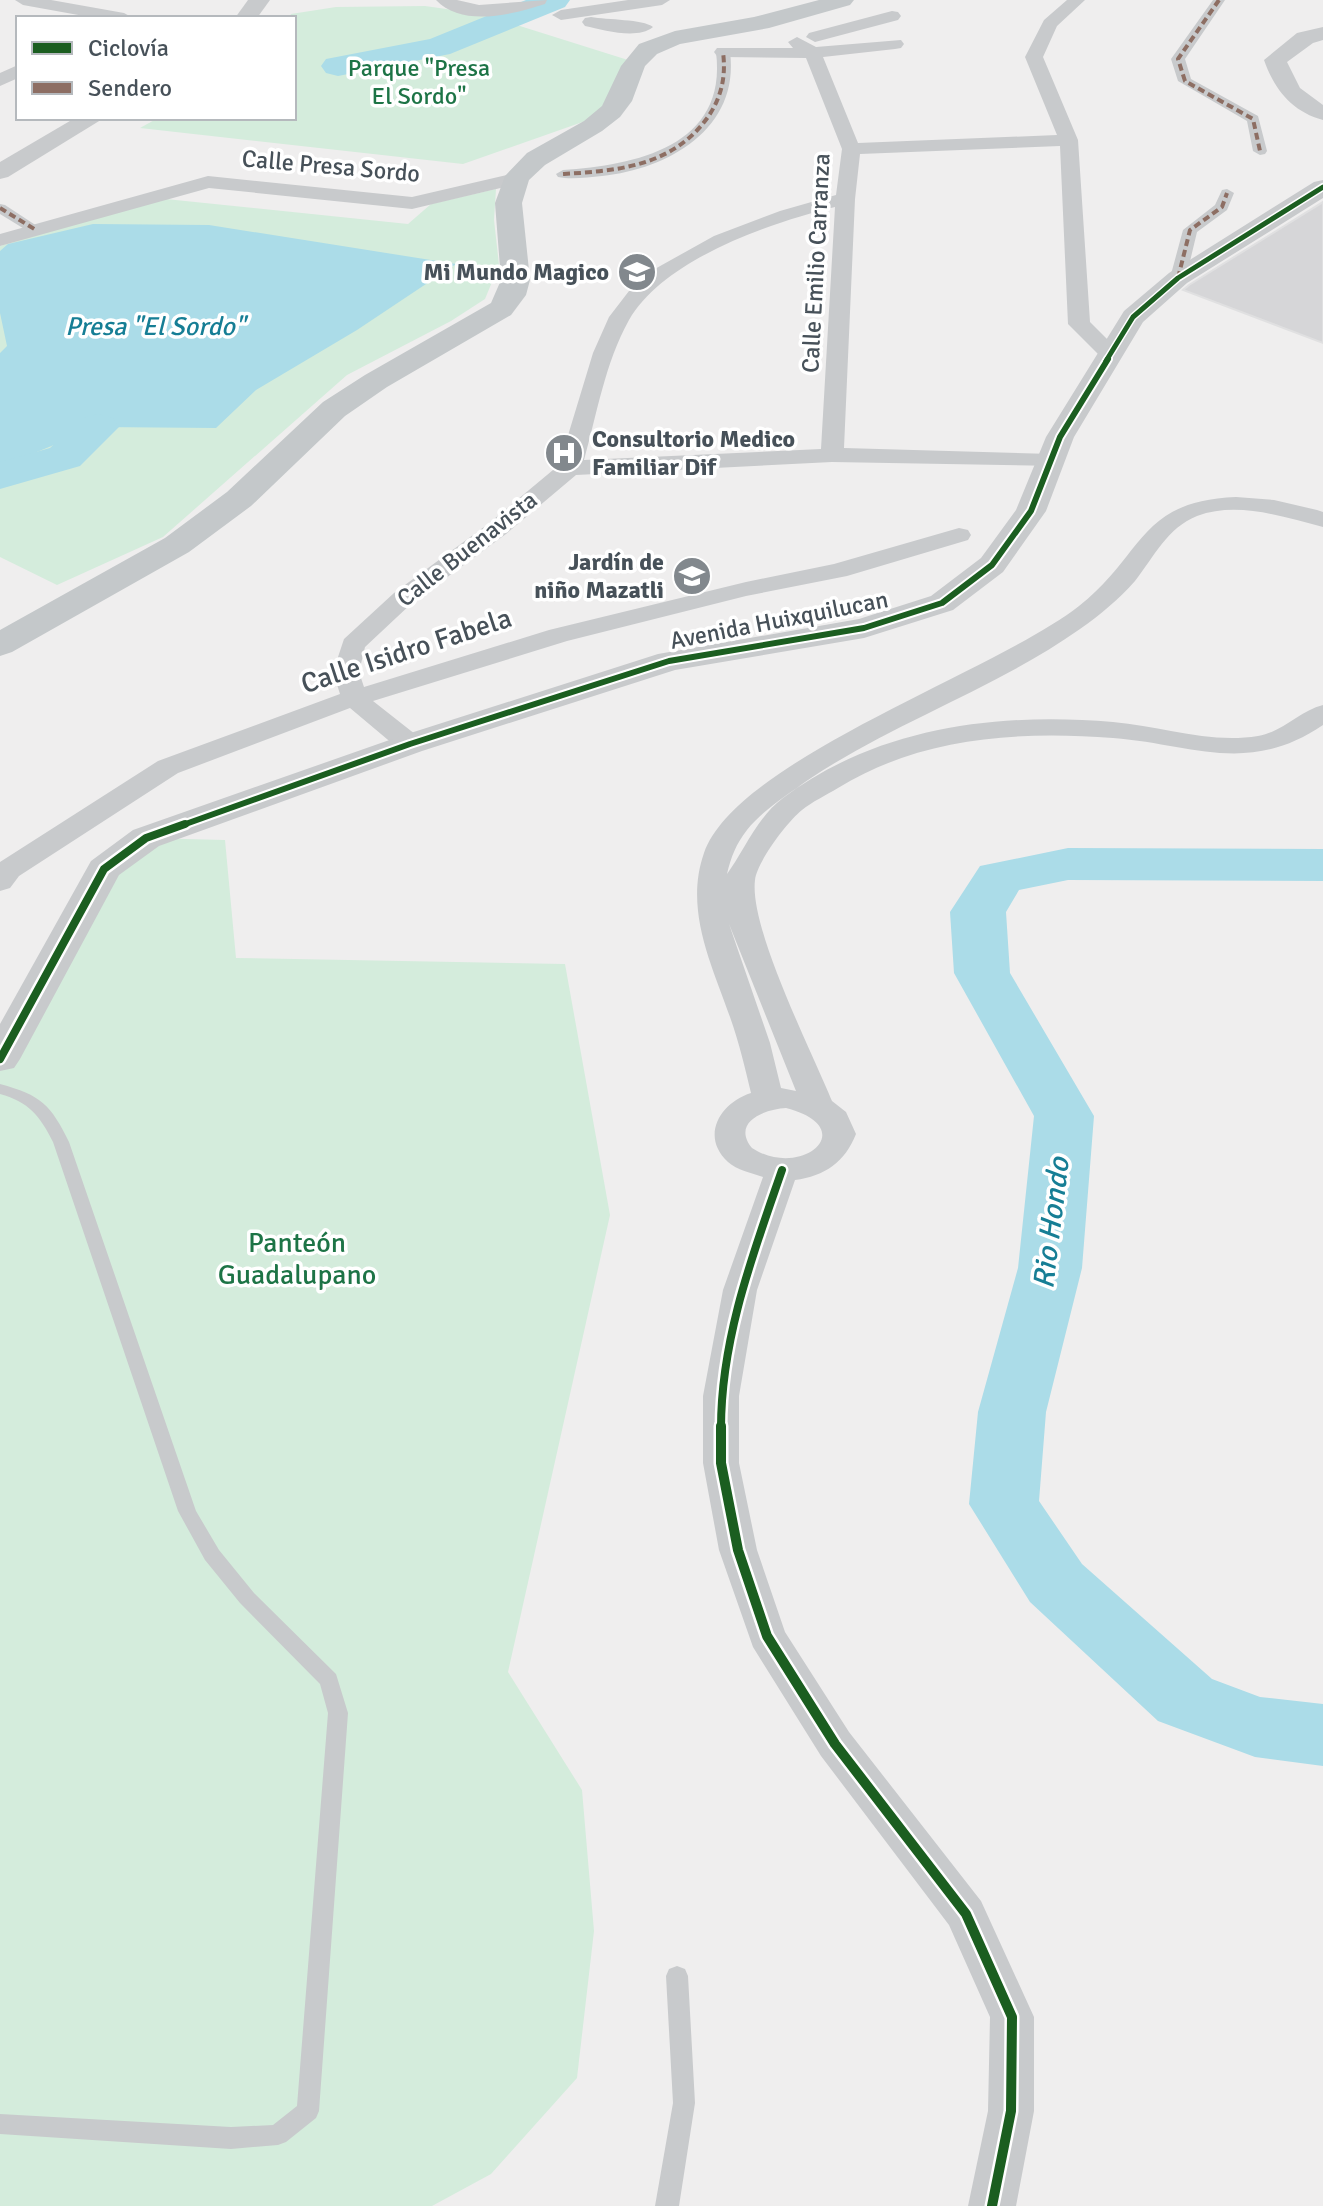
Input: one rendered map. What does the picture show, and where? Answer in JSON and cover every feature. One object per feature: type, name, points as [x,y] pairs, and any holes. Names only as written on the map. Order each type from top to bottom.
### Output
[{"type":"main road","points":[[0,645],[177,545],[239,499],[334,409],[376,381],[501,309],[515,289],[518,277],[509,212],[515,179],[539,158],[611,111],[619,102],[634,61],[649,48],[665,41],[792,17],[842,0]]},
{"type":"street","points":[[23,0],[94,16],[114,0]]},
{"type":"street","points":[[444,0],[466,10],[515,8],[539,0]]},
{"type":"street","points":[[644,27],[613,27],[561,15],[662,0]]},
{"type":"street","points":[[1077,0],[1050,24],[1034,57],[1069,140],[1079,324],[1111,354]]},
{"type":"street","points":[[1219,0],[1178,59],[1185,81],[1253,119],[1260,151]]},
{"type":"street","points":[[805,47],[892,16]]},
{"type":"street","points":[[1323,33],[1305,38],[1299,55],[1275,60],[1282,84],[1312,109],[1323,113]]},
{"type":"street","points":[[563,174],[629,167],[662,159],[682,149],[698,132],[726,85],[723,52],[895,44]]},
{"type":"street","name":"Calle Emilio Carranza","points":[[805,47],[851,149],[845,199],[832,455]]},
{"type":"street","points":[[0,172],[89,120]]},
{"type":"street","points":[[851,149],[1069,140]]},
{"type":"street","name":"Calle Presa Sordo","points":[[0,240],[188,186],[220,181],[412,203],[515,179]]},
{"type":"street","name":"Avenida Huixquilucan","points":[[0,1059],[104,869],[146,838],[410,744],[669,661],[864,628],[942,603],[992,565],[1031,511],[1060,437],[1133,317],[1178,278],[1323,187]]},
{"type":"street","points":[[1178,278],[1190,230],[1222,207],[1227,193]]},
{"type":"street","points":[[845,199],[810,207],[727,237],[687,258],[647,286],[621,314],[603,353],[570,468],[832,455],[1052,461]]},
{"type":"street","points":[[0,208],[36,230]]},
{"type":"street","name":"Calle Buenavista","points":[[354,698],[346,672],[353,644],[403,598],[497,529],[570,468]]},
{"type":"street","points":[[768,1099],[753,1037],[712,925],[711,883],[720,847],[755,803],[913,709],[1041,643],[1081,616],[1119,584],[1162,525],[1189,511],[1227,506],[1268,506],[1323,520]]},
{"type":"street","name":"Calle Isidro Fabela","points":[[0,882],[8,870],[168,767],[354,698],[558,635],[746,589],[838,571],[959,535]]},
{"type":"street","points":[[354,698],[410,744]]},
{"type":"street","points":[[818,1106],[743,921],[740,878],[760,841],[791,805],[845,772],[914,743],[994,728],[1114,730],[1206,746],[1260,744],[1292,734],[1323,713]]},
{"type":"street","points":[[768,1099],[803,1100],[818,1106],[838,1125],[840,1136],[837,1147],[816,1164],[782,1170],[749,1162],[729,1142],[727,1131],[731,1120],[752,1103],[768,1099]]},
{"type":"street","points":[[782,1170],[740,1290],[721,1396],[721,1463],[735,1535],[767,1636],[835,1744],[966,1914],[1012,2017],[1011,2111],[992,2206]]},
{"type":"lane","points":[[0,1089],[34,1099],[45,1109],[61,1142],[187,1511],[212,1555],[247,1598],[329,1680],[338,1713],[308,2111],[278,2135],[231,2138],[0,2124]]},
{"type":"lane","points":[[667,2206],[684,2103],[677,1976]]},
{"type":"green space","name":"Parque \"Presa El Sordo\"","points":[[425,6],[482,14],[628,60],[614,98],[594,118],[463,164],[140,128],[154,120],[296,120],[296,16],[290,16],[336,7]]},
{"type":"green space","points":[[496,189],[494,220],[499,265],[485,299],[451,321],[347,375],[163,537],[57,585],[0,557],[0,246],[156,198],[408,224],[431,204]]},
{"type":"green space","name":"Panteón Guadalupano","points":[[146,838],[225,840],[236,958],[565,964],[610,1215],[508,1672],[582,1790],[594,1931],[577,2078],[491,2174],[432,2206],[0,2206],[0,1059],[104,869]]},
{"type":"water","name":"Presa \"El Sordo\"","points":[[93,224],[209,225],[456,264],[357,330],[256,390],[216,428],[98,427],[0,467],[0,353],[7,346],[0,313],[0,251],[8,244]]},
{"type":"building","points":[[1323,202],[1323,343],[1183,290],[1189,285]]},
{"type":"waterway","points":[[338,66],[438,47],[554,0]]},
{"type":"waterway","points":[[0,476],[65,457],[98,427]]},
{"type":"waterway","name":"Rio Hondo","points":[[1323,865],[1068,864],[999,877],[978,912],[982,973],[1064,1116],[1050,1268],[1012,1412],[1004,1504],[1056,1583],[1185,1700],[1255,1727],[1323,1735]]},
{"type":"marked path","points":[[1219,0],[1178,59],[1185,81],[1253,119],[1260,151]]},
{"type":"marked path","points":[[563,174],[627,168],[666,155],[683,144],[698,130],[719,97],[725,69],[723,52]]},
{"type":"marked path","points":[[1178,278],[1190,230],[1222,207],[1227,193]]},
{"type":"marked path","points":[[0,208],[36,230]]},
{"type":"cycle path","points":[[0,1059],[104,869],[146,838],[410,744],[669,661],[864,628],[942,603],[992,565],[1031,511],[1060,437],[1133,317],[1178,278],[1323,187]]},
{"type":"cycle path","points":[[782,1170],[740,1290],[721,1396],[721,1463],[738,1550],[767,1636],[835,1744],[966,1914],[1012,2017],[1011,2111],[992,2206]]},
{"type":"place","name":"Mi Mundo Magico","points":[[637,272]]},
{"type":"place","name":"Consultorio Medico Familiar Dif","points":[[564,453]]},
{"type":"place","name":"Jardín de niño Mazatli","points":[[692,576]]}]
